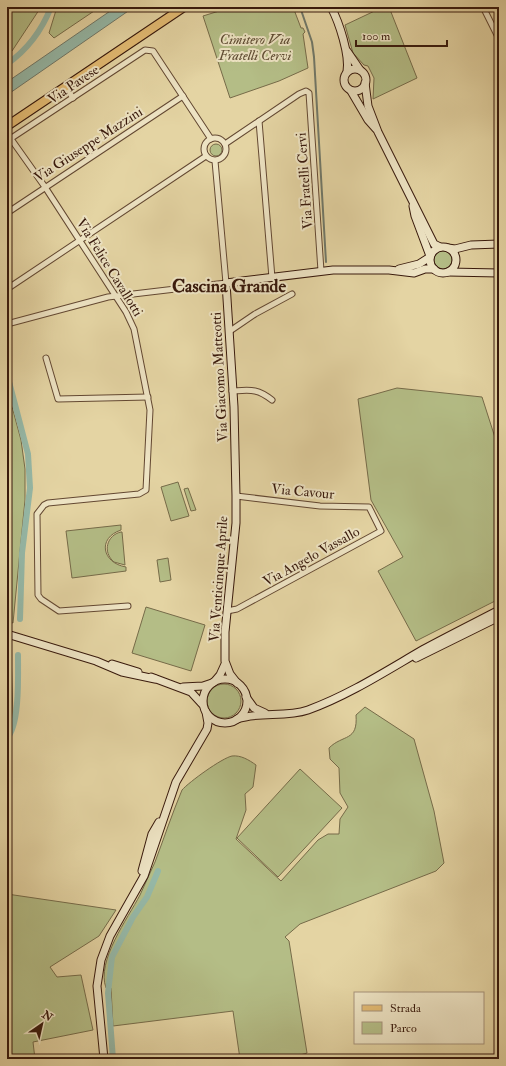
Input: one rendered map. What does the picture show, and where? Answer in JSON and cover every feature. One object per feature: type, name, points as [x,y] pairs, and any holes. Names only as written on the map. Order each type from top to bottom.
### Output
[{"type":"main road","points":[[7,126],[184,7]]},
{"type":"street","points":[[483,7],[499,39]]},
{"type":"street","points":[[333,9],[345,47],[348,66],[347,72],[344,76],[344,83],[351,91],[368,120],[378,132]]},
{"type":"street","points":[[345,47],[364,75],[368,106],[378,132],[431,239],[440,247]]},
{"type":"street","name":"Via Pavese","points":[[9,140],[145,50],[153,51],[183,96]]},
{"type":"street","points":[[347,72],[352,69],[360,70]]},
{"type":"street","points":[[351,91],[360,90],[366,83]]},
{"type":"street","points":[[66,86],[73,98]]},
{"type":"street","name":"Via Fratelli Cervi","points":[[259,121],[299,94],[306,91],[311,98],[321,271]]},
{"type":"street","points":[[183,96],[211,139]]},
{"type":"street","name":"Via Giuseppe Mazzini","points":[[7,213],[183,96]]},
{"type":"street","points":[[225,144],[259,121],[272,278]]},
{"type":"street","points":[[211,139],[220,139],[225,144],[226,154],[220,160],[215,161],[206,156],[204,148],[211,139]]},
{"type":"street","name":"Via Felice Cavallotti","points":[[9,140],[45,188],[117,296],[134,329],[150,410],[146,490],[139,494],[48,503],[44,505],[37,514],[38,592],[41,599],[58,612],[128,606]]},
{"type":"street","points":[[7,289],[206,156]]},
{"type":"street","name":"Via Giacomo Matteotti","points":[[215,161],[230,331],[236,496]]},
{"type":"street","points":[[412,203],[414,216],[430,257],[430,262],[434,269],[440,273],[499,273]]},
{"type":"street","points":[[7,324],[117,296],[321,271],[389,270],[413,267],[430,257],[433,250],[440,247],[454,249],[471,245],[499,244]]},
{"type":"street","points":[[447,272],[454,266],[456,258],[455,254],[448,248]]},
{"type":"street","points":[[389,270],[414,273],[434,269]]},
{"type":"street","points":[[230,331],[255,314],[292,294]]},
{"type":"street","points":[[46,358],[58,399],[148,397]]},
{"type":"street","points":[[232,391],[256,390],[264,393],[272,400]]},
{"type":"street","name":"Via Cavour","points":[[236,496],[320,506],[369,507]]},
{"type":"street","name":"Via Venticinque Aprile","points":[[214,682],[222,673],[225,664],[227,611],[236,523],[236,496]]},
{"type":"street","name":"Via Angelo Vassallo","points":[[227,611],[237,609],[381,531],[369,507]]},
{"type":"street","points":[[398,666],[423,650],[499,610]]},
{"type":"street","points":[[205,734],[223,723],[245,716],[288,715],[314,708],[499,617]]},
{"type":"street","points":[[7,634],[96,661],[123,667],[181,687],[196,695],[212,718],[223,723]]},
{"type":"street","points":[[225,664],[254,708],[269,715]]},
{"type":"street","points":[[181,687],[203,686],[214,682],[228,680],[237,683]]},
{"type":"street","points":[[104,1059],[97,986],[101,960],[110,936],[133,897],[152,834],[166,808],[179,776],[205,734],[208,725],[204,693],[214,682]]},
{"type":"street","points":[[237,719],[244,712],[246,696]]},
{"type":"green space","points":[[7,7],[41,7],[12,51],[7,55]]},
{"type":"green space","points":[[57,7],[100,7],[54,38],[49,33]]},
{"type":"green space","name":"Cimitero Via Fratelli Cervi","points":[[232,7],[293,7],[301,28],[303,28],[305,32],[303,34],[308,68],[279,81],[230,98],[203,16]]},
{"type":"green space","points":[[383,7],[389,7],[417,78],[373,99],[374,78],[368,66],[364,65],[353,53],[345,25]]},
{"type":"green space","points":[[216,144],[220,146],[222,150],[220,154],[216,156],[212,154],[210,150],[212,146]]},
{"type":"green space","points":[[439,251],[447,251],[452,256],[450,267],[447,269],[439,269],[434,264],[434,256]]},
{"type":"green space","points":[[7,388],[21,440],[25,469],[25,500],[13,623],[7,621]]},
{"type":"green space","points":[[397,388],[482,397],[499,450],[499,599],[416,641],[378,571],[403,557],[371,500],[358,399]]},
{"type":"green space","points":[[178,482],[189,516],[171,521],[161,487]]},
{"type":"green space","points":[[188,488],[196,510],[191,511],[184,489]]},
{"type":"green space","points":[[121,525],[121,530],[113,534],[108,539],[106,550],[112,561],[118,565],[126,567],[126,571],[72,578],[66,531]]},
{"type":"green space","points":[[122,532],[125,565],[114,562],[110,558],[107,549],[109,540],[116,534]]},
{"type":"green space","points":[[168,558],[171,580],[160,582],[157,560]]},
{"type":"green space","points":[[146,607],[205,625],[191,671],[132,653]]},
{"type":"green space","points":[[7,650],[11,651],[13,717],[7,725]]},
{"type":"green space","points":[[227,684],[234,686],[239,691],[241,701],[239,711],[234,716],[221,718],[214,716],[209,711],[207,698],[209,691],[214,686]]},
{"type":"green space","points":[[365,707],[414,739],[434,811],[444,863],[436,871],[300,924],[285,937],[289,941],[307,1053],[287,1059],[240,1059],[233,1011],[113,1026],[111,988],[106,988],[104,977],[105,965],[121,927],[140,895],[155,862],[182,790],[206,771],[232,756],[242,757],[256,765],[253,787],[245,794],[246,810],[236,839],[281,881],[318,840],[328,834],[339,834],[340,819],[348,807],[340,793],[339,768],[330,759],[329,748],[352,734],[355,730],[356,715]]},
{"type":"green space","points":[[300,769],[342,808],[278,877],[237,838]]},
{"type":"green space","points":[[7,894],[116,910],[99,936],[50,967],[57,977],[81,975],[93,1030],[33,1042],[35,1059],[7,1059]]},
{"type":"shaded area","points":[[116,7],[134,7],[7,95],[7,82]]},
{"type":"waterway","points":[[7,64],[33,39],[43,24],[51,7]]},
{"type":"waterway","points":[[300,7],[312,42],[314,57],[326,262]]},
{"type":"waterway","points":[[7,374],[28,454],[30,488],[22,553],[20,619]]},
{"type":"waterway","points":[[7,738],[11,732],[16,711],[18,655]]},
{"type":"waterway","points":[[113,1059],[108,993],[112,957],[133,917],[147,897],[158,871]]},
{"type":"district","name":"Cascina Grande","points":[[229,286]]}]
